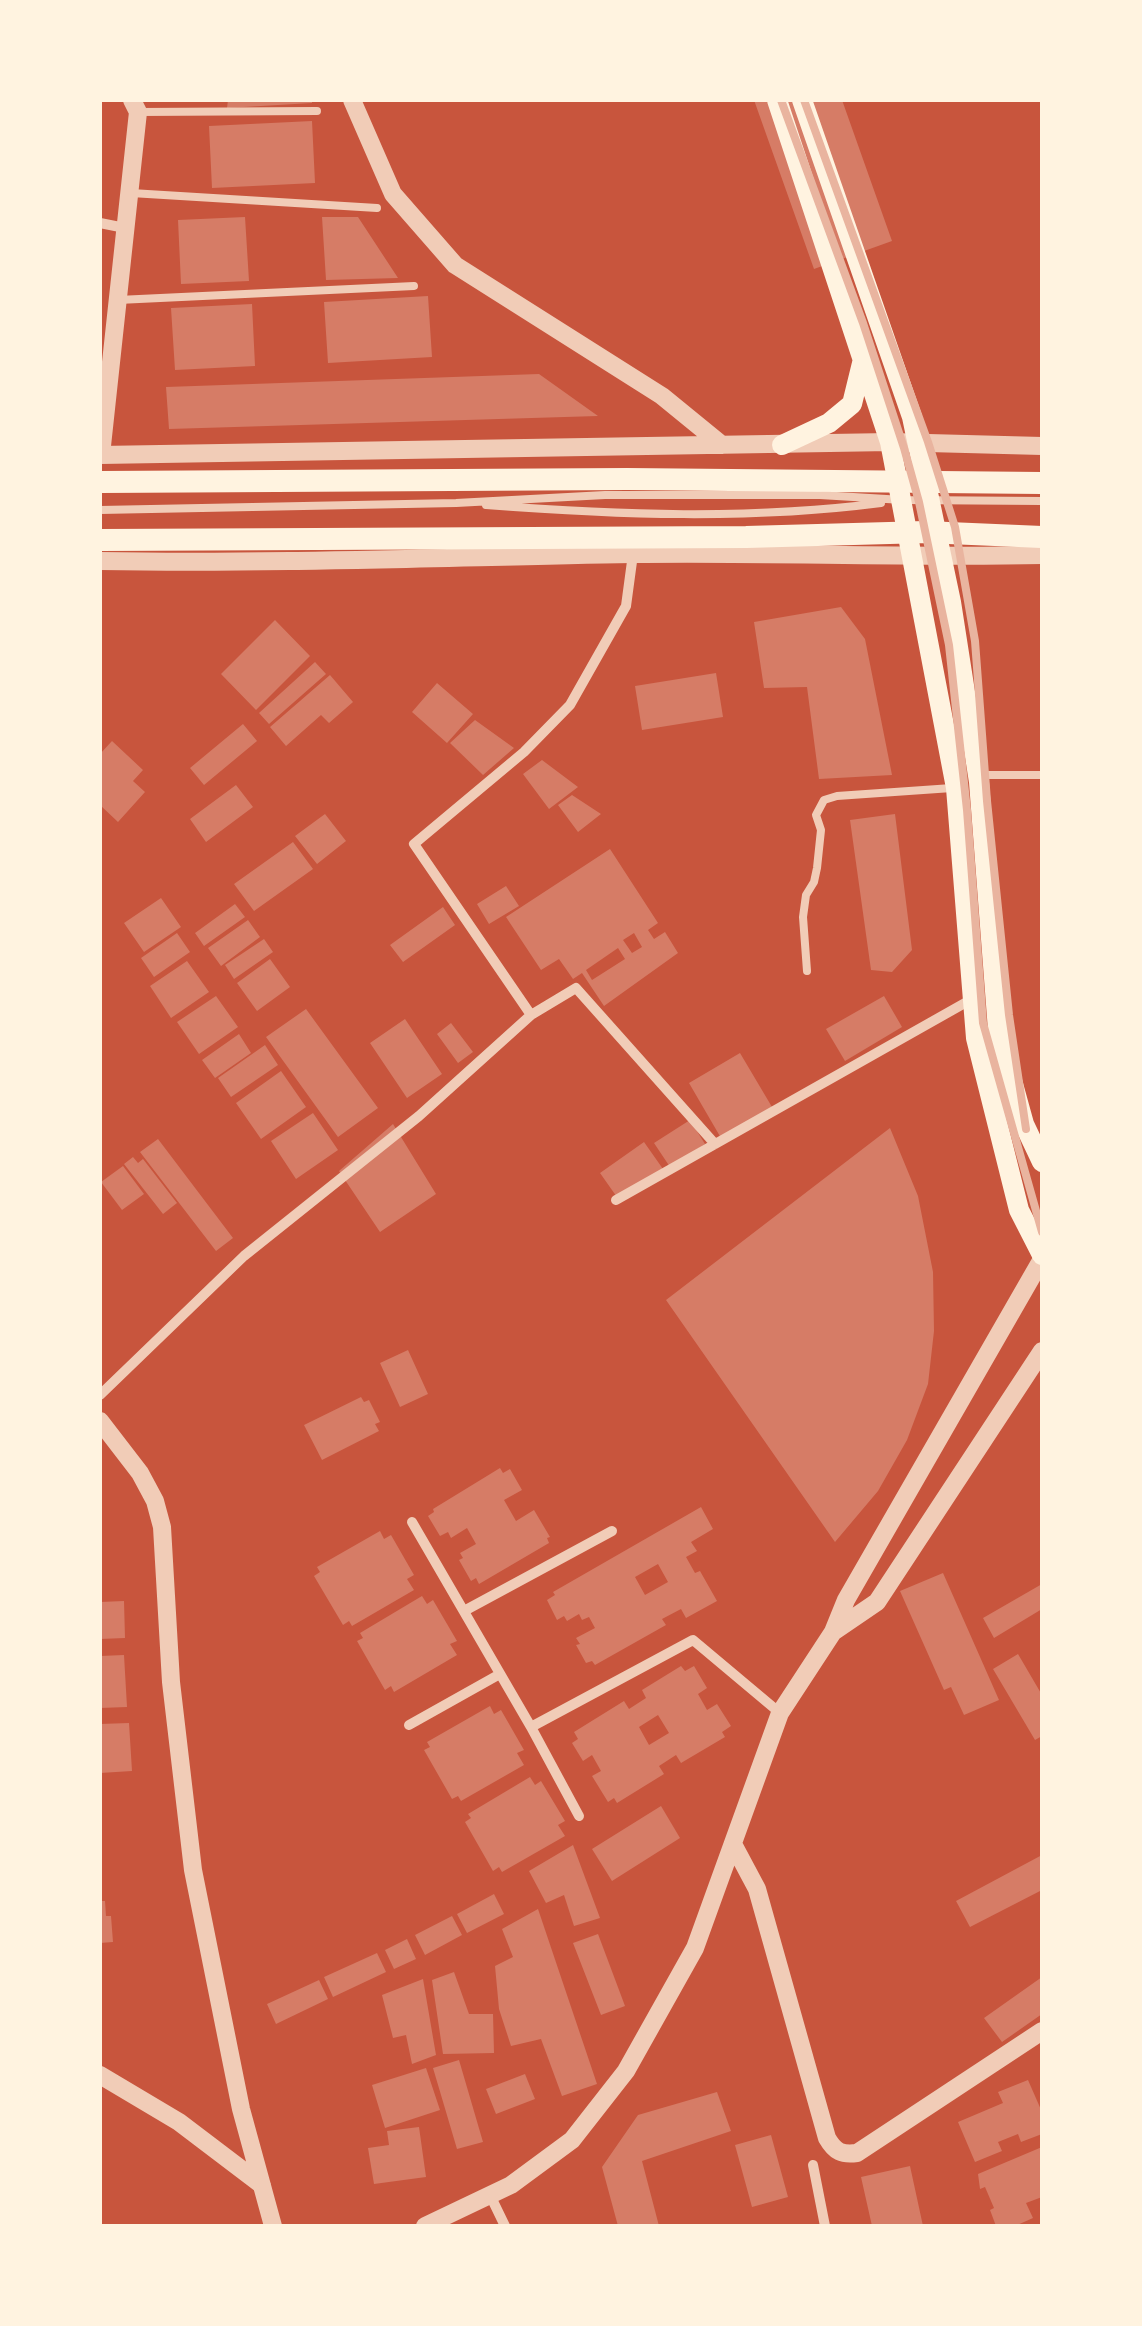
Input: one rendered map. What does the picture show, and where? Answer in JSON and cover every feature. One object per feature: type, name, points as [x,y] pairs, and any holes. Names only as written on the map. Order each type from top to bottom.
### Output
[{"type":"main road","points":[[777,100],[890,442],[956,788],[976,1038],[1019,1210],[1042,1257]]},
{"type":"main road","points":[[802,100],[912,417],[942,557],[978,775],[998,1030],[1024,1124],[1042,1162]]},
{"type":"main road","points":[[782,445],[829,423],[852,404],[864,357]]},
{"type":"main road","points":[[100,482],[627,479],[1042,483]]},
{"type":"main road","points":[[100,540],[925,532],[1042,537]]},
{"type":"street","points":[[352,100],[393,194],[455,265],[662,396],[722,446]]},
{"type":"street","points":[[138,104],[101,455],[890,442],[1042,446]]},
{"type":"street","points":[[100,223],[125,228]]},
{"type":"street","points":[[531,1015],[414,844],[524,752],[570,706],[626,606],[632,554]]},
{"type":"street","points":[[100,561],[238,564],[632,554],[1042,555]]},
{"type":"street","points":[[100,1395],[244,1256],[418,1116],[531,1015],[576,988],[715,1144]]},
{"type":"street","points":[[616,1200],[973,998]]},
{"type":"street","points":[[425,2226],[510,2185],[572,2140],[626,2071],[695,1948],[780,1712],[833,1632],[855,1582],[1042,1257]]},
{"type":"street","points":[[833,1632],[877,1602],[1042,1351]]},
{"type":"street","points":[[100,1421],[140,1473],[155,1501],[162,1527],[171,1682],[193,1870],[240,2110],[273,2226]]},
{"type":"street","points":[[412,1522],[579,1816]]},
{"type":"street","points":[[464,1611],[612,1531]]},
{"type":"street","points":[[530,1726],[692,1640],[780,1712]]},
{"type":"street","points":[[410,1724],[500,1674]]},
{"type":"street","points":[[734,1844],[757,1890],[827,2138],[834,2149],[845,2155],[858,2153],[1042,2030]]},
{"type":"street","points":[[100,2075],[179,2122],[262,2185]]},
{"type":"street","points":[[813,2164],[825,2226]]},
{"type":"street","points":[[490,2195],[506,2226]]},
{"type":"lane","points":[[138,104],[317,111]]},
{"type":"lane","points":[[131,193],[377,208]]},
{"type":"lane","points":[[118,300],[414,286]]},
{"type":"lane","points":[[100,510],[456,503],[622,494],[1042,501]]},
{"type":"lane","points":[[456,503],[604,514],[818,511],[902,500]]},
{"type":"lane","points":[[978,775],[1042,776]]},
{"type":"lane","points":[[807,971],[803,917],[816,868],[821,830],[816,816],[818,807],[824,800],[837,796],[956,788]]},
{"type":"building","points":[[228,100],[312,100],[312,103],[227,108]]},
{"type":"building","points":[[754,100],[842,100],[892,241],[814,269]]},
{"type":"building","points":[[312,121],[315,183],[212,188],[209,126]]},
{"type":"building","points":[[245,217],[249,281],[181,284],[178,220]]},
{"type":"building","points":[[322,217],[358,217],[398,278],[326,280]]},
{"type":"building","points":[[428,296],[432,357],[328,363],[324,302]]},
{"type":"building","points":[[252,304],[255,366],[175,370],[171,308]]},
{"type":"building","points":[[539,374],[598,416],[169,429],[166,387]]},
{"type":"building","points":[[841,607],[865,639],[892,775],[819,779],[807,687],[764,688],[754,622]]},
{"type":"building","points":[[275,620],[310,656],[256,710],[221,674]]},
{"type":"building","points":[[315,662],[326,674],[269,724],[259,713]]},
{"type":"building","points":[[716,673],[723,717],[642,730],[635,686]]},
{"type":"building","points":[[330,675],[353,702],[329,723],[321,715],[286,746],[270,727]]},
{"type":"building","points":[[437,683],[473,714],[447,743],[412,712]]},
{"type":"building","points":[[475,720],[514,748],[483,775],[450,743]]},
{"type":"building","points":[[243,724],[257,741],[204,785],[190,768]]},
{"type":"building","points":[[112,741],[143,770],[133,781],[145,792],[118,822],[100,805],[100,754]]},
{"type":"building","points":[[542,760],[578,787],[549,809],[523,774]]},
{"type":"building","points":[[236,785],[253,807],[206,842],[190,819]]},
{"type":"building","points":[[572,795],[601,814],[578,832],[558,805]]},
{"type":"building","points":[[325,814],[346,841],[317,864],[295,836]]},
{"type":"building","points":[[895,814],[912,950],[892,972],[871,970],[850,820]]},
{"type":"building","points":[[293,842],[313,869],[254,911],[234,884]]},
{"type":"building","points":[[610,849],[658,923],[648,930],[654,939],[665,932],[678,953],[604,1006],[582,973],[573,979],[559,959],[541,970],[506,917]],"holes":[[[634,933],[642,947],[632,953],[623,940]],[[618,948],[625,959],[592,980],[586,970]]]},
{"type":"building","points":[[506,886],[519,906],[489,924],[477,904]]},
{"type":"building","points":[[161,898],[181,927],[144,952],[124,923]]},
{"type":"building","points":[[235,904],[245,917],[204,946],[195,933]]},
{"type":"building","points":[[443,907],[455,925],[403,962],[390,945]]},
{"type":"building","points":[[248,920],[260,937],[221,966],[208,948]]},
{"type":"building","points":[[177,933],[190,952],[154,977],[141,958]]},
{"type":"building","points":[[264,939],[273,952],[234,979],[225,965]]},
{"type":"building","points":[[270,959],[290,987],[257,1011],[237,983]]},
{"type":"building","points":[[187,961],[209,992],[171,1018],[150,986]]},
{"type":"building","points":[[216,996],[238,1027],[199,1054],[177,1022]]},
{"type":"building","points":[[884,996],[902,1027],[845,1061],[826,1029]]},
{"type":"building","points":[[306,1009],[378,1108],[338,1137],[266,1037]]},
{"type":"building","points":[[405,1019],[442,1074],[407,1098],[370,1043]]},
{"type":"building","points":[[451,1023],[473,1052],[458,1063],[437,1034]]},
{"type":"building","points":[[239,1034],[251,1053],[215,1078],[202,1060]]},
{"type":"building","points":[[265,1045],[278,1065],[231,1097],[218,1078]]},
{"type":"building","points":[[740,1053],[772,1107],[721,1138],[689,1083]]},
{"type":"building","points":[[281,1071],[306,1107],[261,1139],[236,1103]]},
{"type":"building","points":[[313,1113],[338,1150],[296,1179],[271,1141]]},
{"type":"building","points":[[690,1120],[705,1144],[670,1167],[654,1143]]},
{"type":"building","points":[[393,1124],[436,1194],[380,1232],[339,1171]]},
{"type":"building","points":[[890,1128],[918,1196],[933,1272],[934,1331],[928,1384],[907,1440],[878,1491],[835,1542],[666,1300]]},
{"type":"building","points":[[158,1139],[233,1238],[216,1251],[140,1152]]},
{"type":"building","points":[[644,1142],[663,1169],[619,1200],[600,1173]]},
{"type":"building","points":[[133,1157],[138,1163],[143,1159],[177,1203],[163,1214],[124,1164]]},
{"type":"building","points":[[123,1166],[144,1194],[122,1210],[101,1182]]},
{"type":"building","points":[[408,1350],[428,1394],[400,1407],[380,1363]]},
{"type":"building","points":[[361,1397],[364,1402],[369,1400],[380,1422],[375,1424],[379,1431],[322,1460],[304,1425]]},
{"type":"building","points":[[500,1468],[503,1473],[510,1469],[522,1490],[504,1500],[516,1521],[534,1510],[550,1537],[549,1543],[479,1584],[476,1578],[471,1581],[459,1560],[463,1558],[460,1553],[476,1544],[467,1528],[451,1538],[448,1532],[440,1536],[428,1516],[433,1509]]},
{"type":"building","points":[[701,1507],[713,1529],[691,1542],[697,1551],[686,1557],[695,1573],[700,1571],[717,1601],[686,1618],[681,1609],[662,1619],[666,1625],[595,1665],[592,1661],[586,1663],[576,1645],[580,1644],[576,1638],[595,1628],[589,1617],[582,1620],[579,1614],[567,1621],[564,1616],[557,1620],[547,1600],[555,1595],[553,1592]],"holes":[[[658,1564],[668,1582],[645,1595],[635,1577]]]},
{"type":"building","points":[[380,1531],[384,1539],[391,1535],[414,1575],[407,1579],[414,1590],[352,1626],[349,1621],[343,1625],[314,1576],[320,1572],[317,1567]]},
{"type":"building","points":[[943,1573],[999,1700],[964,1715],[951,1687],[944,1690],[900,1591]]},
{"type":"building","points":[[1042,1584],[1042,1609],[994,1638],[983,1618]]},
{"type":"building","points":[[422,1596],[427,1604],[433,1600],[457,1641],[450,1644],[457,1655],[394,1692],[391,1686],[385,1690],[357,1641],[363,1638],[360,1633]]},
{"type":"building","points":[[124,1601],[125,1638],[100,1639],[100,1602]]},
{"type":"building","points":[[1018,1654],[1042,1695],[1042,1736],[1035,1740],[993,1669]]},
{"type":"building","points":[[124,1655],[127,1707],[100,1708],[100,1656]]},
{"type":"building","points":[[681,1666],[685,1671],[694,1666],[707,1688],[698,1694],[707,1710],[717,1704],[731,1726],[722,1732],[725,1737],[681,1763],[676,1755],[659,1766],[664,1774],[617,1803],[614,1798],[608,1802],[592,1776],[601,1771],[592,1755],[583,1761],[572,1743],[578,1739],[574,1732],[624,1701],[629,1709],[646,1698],[642,1690]],"holes":[[[658,1715],[669,1733],[649,1745],[639,1727]]]},
{"type":"building","points":[[490,1706],[494,1714],[501,1710],[524,1750],[517,1753],[524,1765],[461,1801],[458,1796],[452,1799],[424,1750],[430,1747],[427,1742]]},
{"type":"building","points":[[129,1723],[132,1771],[100,1773],[100,1724]]},
{"type":"building","points":[[530,1777],[535,1785],[541,1781],[565,1821],[558,1825],[565,1836],[502,1872],[499,1867],[493,1871],[465,1822],[471,1818],[468,1814]]},
{"type":"building","points":[[661,1806],[680,1838],[612,1881],[592,1849]]},
{"type":"building","points":[[573,1845],[600,1918],[574,1926],[564,1895],[546,1903],[529,1871]]},
{"type":"building","points":[[1042,1855],[1042,1890],[970,1927],[956,1901]]},
{"type":"building","points":[[494,1894],[504,1914],[467,1933],[457,1914]]},
{"type":"building","points":[[100,1901],[105,1901],[106,1916],[111,1916],[113,1942],[100,1943]]},
{"type":"building","points":[[538,1909],[597,2084],[562,2096],[541,2039],[511,2046],[499,2009],[495,1966],[513,1957],[502,1929]]},
{"type":"building","points":[[452,1916],[462,1935],[425,1955],[415,1935]]},
{"type":"building","points":[[598,1934],[625,2006],[601,2015],[573,1943]]},
{"type":"building","points":[[407,1939],[416,1959],[394,1969],[385,1950]]},
{"type":"building","points":[[377,1953],[386,1972],[333,1997],[324,1977]]},
{"type":"building","points":[[454,1972],[469,2014],[493,2014],[494,2053],[443,2054],[432,1980]]},
{"type":"building","points":[[1042,1977],[1042,2014],[1002,2042],[984,2018]]},
{"type":"building","points":[[423,1979],[436,2055],[412,2064],[406,2035],[393,2038],[382,1995]]},
{"type":"building","points":[[319,1980],[328,1999],[276,2024],[267,2004]]},
{"type":"building","points":[[459,2060],[483,2142],[457,2149],[433,2068]]},
{"type":"building","points":[[426,2068],[440,2110],[385,2128],[372,2085]]},
{"type":"building","points":[[525,2074],[535,2099],[496,2114],[486,2089]]},
{"type":"building","points":[[1028,2080],[1042,2112],[1042,2134],[1021,2142],[1018,2134],[998,2142],[1002,2151],[975,2162],[958,2122],[1003,2103],[998,2092]]},
{"type":"building","points":[[717,2092],[731,2131],[642,2161],[659,2226],[618,2226],[602,2167],[638,2115]]},
{"type":"building","points":[[419,2127],[426,2177],[374,2184],[368,2148],[389,2145],[387,2131]]},
{"type":"building","points":[[771,2135],[788,2197],[752,2207],[735,2145]]},
{"type":"building","points":[[1042,2147],[1042,2197],[1026,2203],[1033,2218],[1015,2226],[996,2226],[990,2210],[994,2208],[985,2187],[980,2189],[978,2174]]},
{"type":"building","points":[[910,2166],[923,2226],[872,2226],[861,2177]]},
{"type":"railway","points":[[781,100],[863,323],[919,502],[949,645],[967,810],[983,1023],[1042,1232]]},
{"type":"railway","points":[[804,100],[955,527],[975,641],[1009,1015],[1026,1129]]}]
